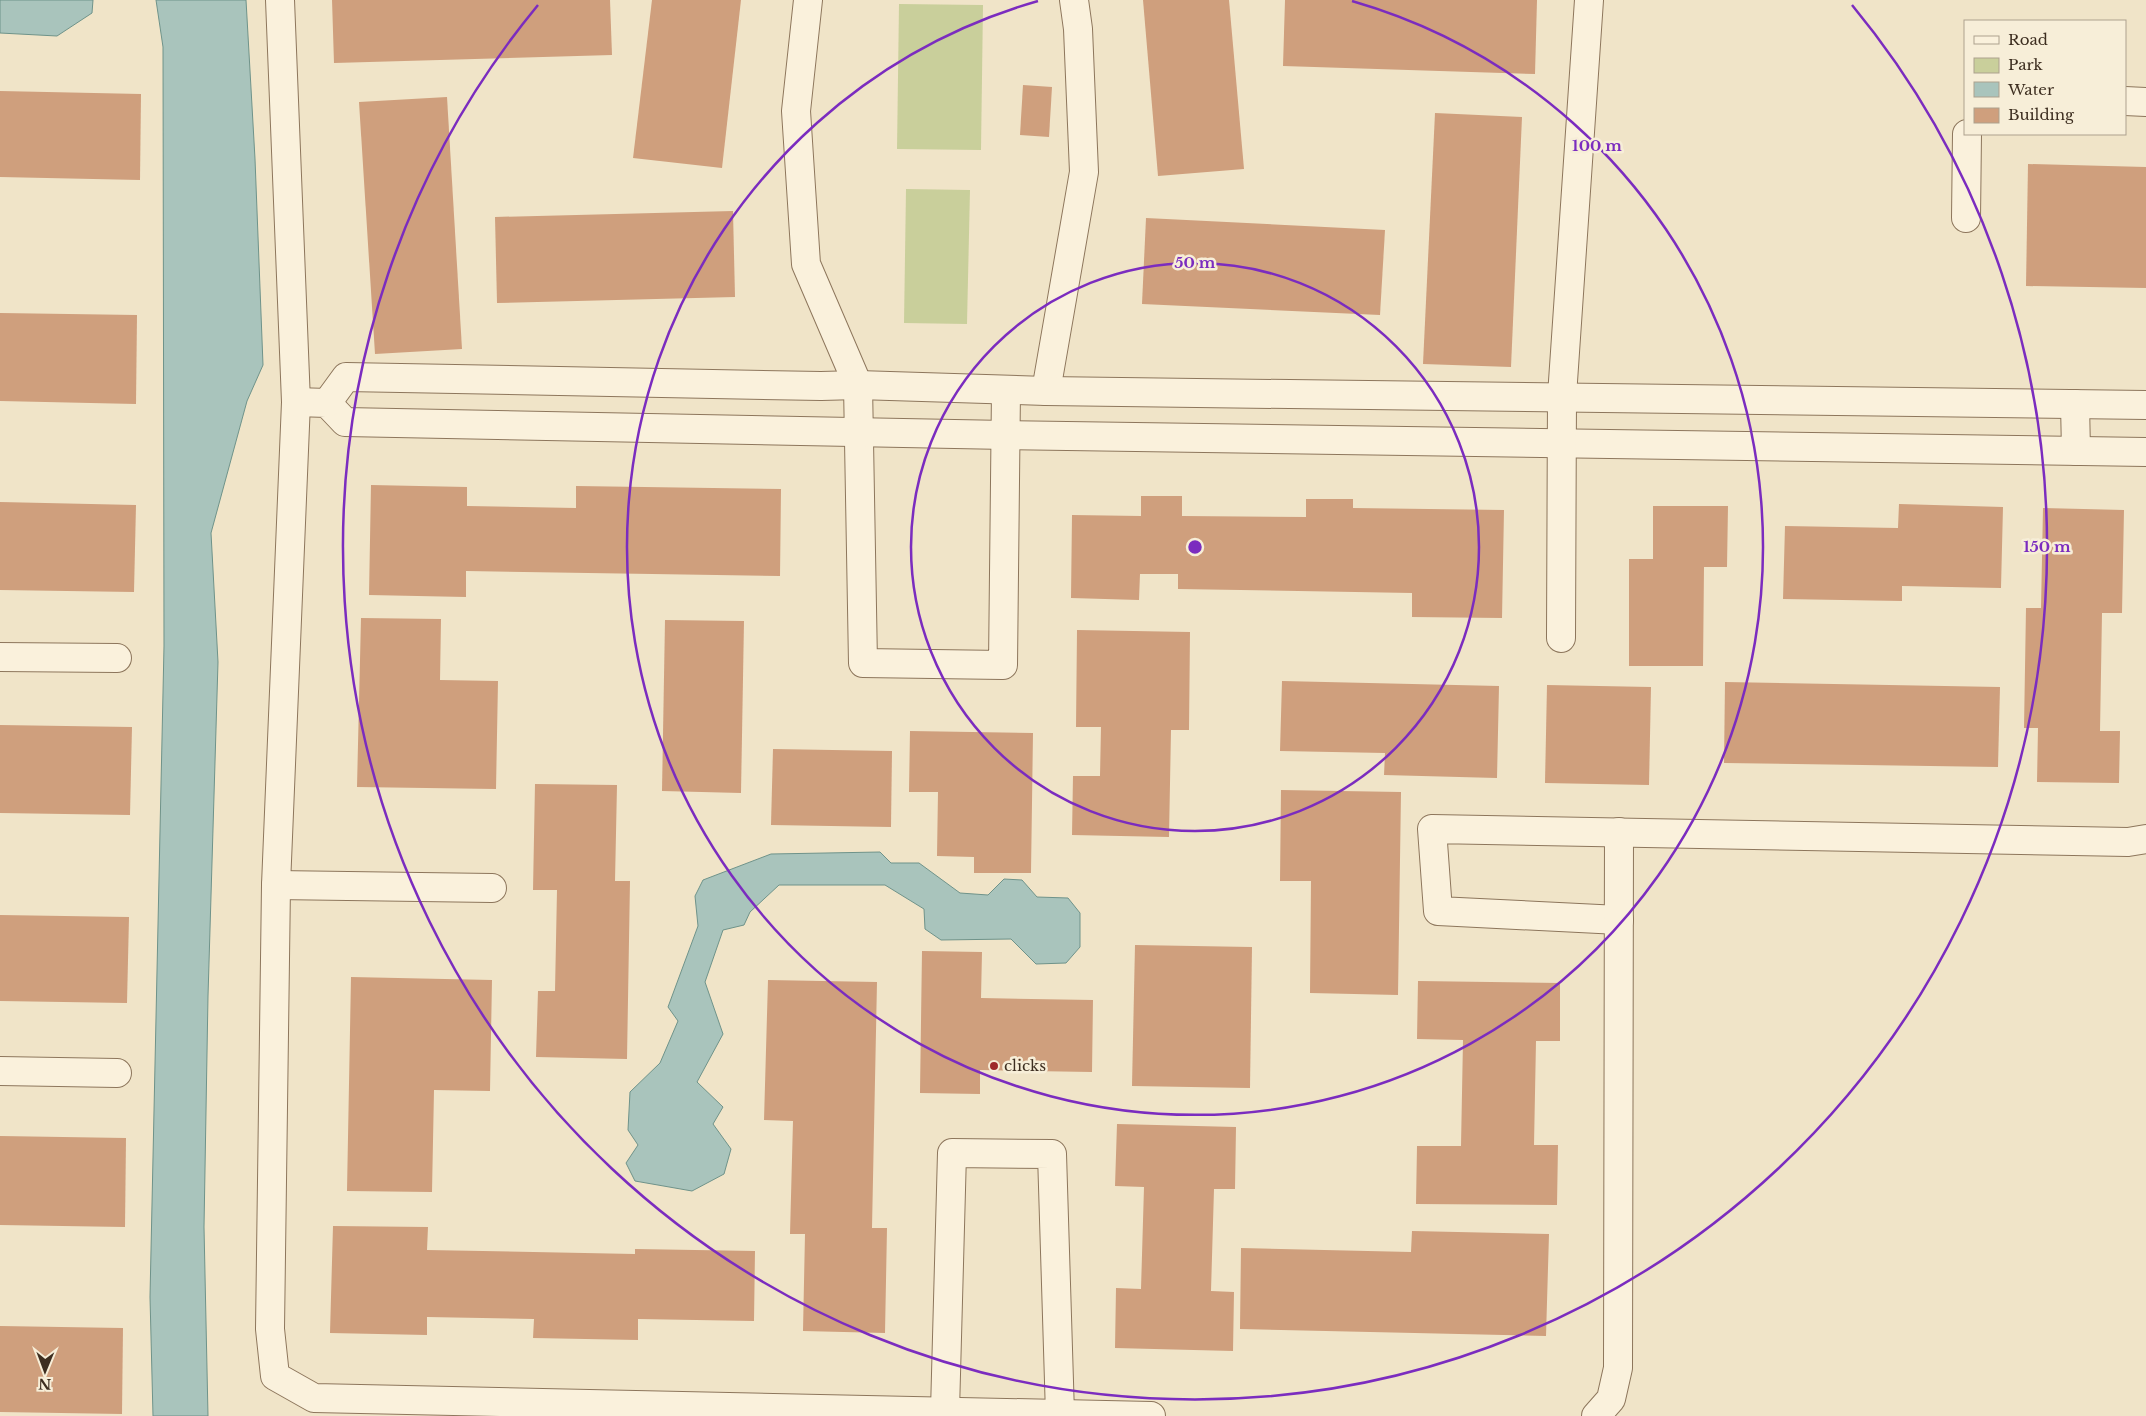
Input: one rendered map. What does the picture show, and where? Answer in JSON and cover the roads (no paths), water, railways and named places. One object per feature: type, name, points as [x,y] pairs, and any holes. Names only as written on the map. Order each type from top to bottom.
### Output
[{"type":"lane","points":[[280,0],[296,402],[276,885],[270,1329],[274,1376],[314,1398],[1151,1416]]},
{"type":"lane","points":[[808,0],[796,111],[806,264],[858,385],[862,663],[1003,665],[1006,390]]},
{"type":"lane","points":[[1046,391],[1084,172],[1078,29],[1074,0]]},
{"type":"lane","points":[[1562,638],[1562,396],[1589,0]]},
{"type":"lane","points":[[2126,101],[2146,102]]},
{"type":"lane","points":[[1966,135],[1966,218]]},
{"type":"lane","points":[[327,403],[346,377],[821,386],[858,385],[1046,391],[1562,396],[2146,405]]},
{"type":"lane","points":[[296,402],[327,403],[345,422],[1006,435],[2146,452]]},
{"type":"lane","points":[[2076,404],[2076,451]]},
{"type":"lane","points":[[0,657],[117,658]]},
{"type":"lane","points":[[1619,920],[1438,911],[1432,829],[2128,842],[2146,838]]},
{"type":"lane","points":[[1596,1416],[1611,1399],[1618,1368],[1619,832]]},
{"type":"lane","points":[[276,885],[492,888]]},
{"type":"lane","points":[[0,1071],[118,1073]]},
{"type":"lane","points":[[945,1411],[952,1153],[1052,1154],[1060,1414]]},
{"type":"water","points":[[0,0],[93,0],[92,13],[57,36],[0,33]]},
{"type":"water","points":[[156,0],[246,0],[255,159],[263,365],[247,401],[211,533],[218,662],[208,996],[204,1227],[208,1416],[153,1416],[150,1297],[164,646],[163,47]]},
{"type":"water","points":[[880,852],[891,863],[919,863],[960,893],[988,895],[1004,879],[1022,880],[1037,897],[1068,898],[1080,913],[1080,947],[1066,963],[1036,964],[1011,939],[941,940],[925,929],[924,909],[885,885],[779,885],[750,912],[744,925],[723,930],[705,982],[723,1034],[697,1082],[723,1107],[713,1124],[731,1149],[724,1174],[692,1191],[635,1181],[626,1163],[638,1145],[628,1130],[630,1092],[660,1063],[678,1021],[668,1007],[698,926],[695,896],[703,880],[771,854]]},
{"type":"place","name":"clicks","points":[[994,1066]]}]
